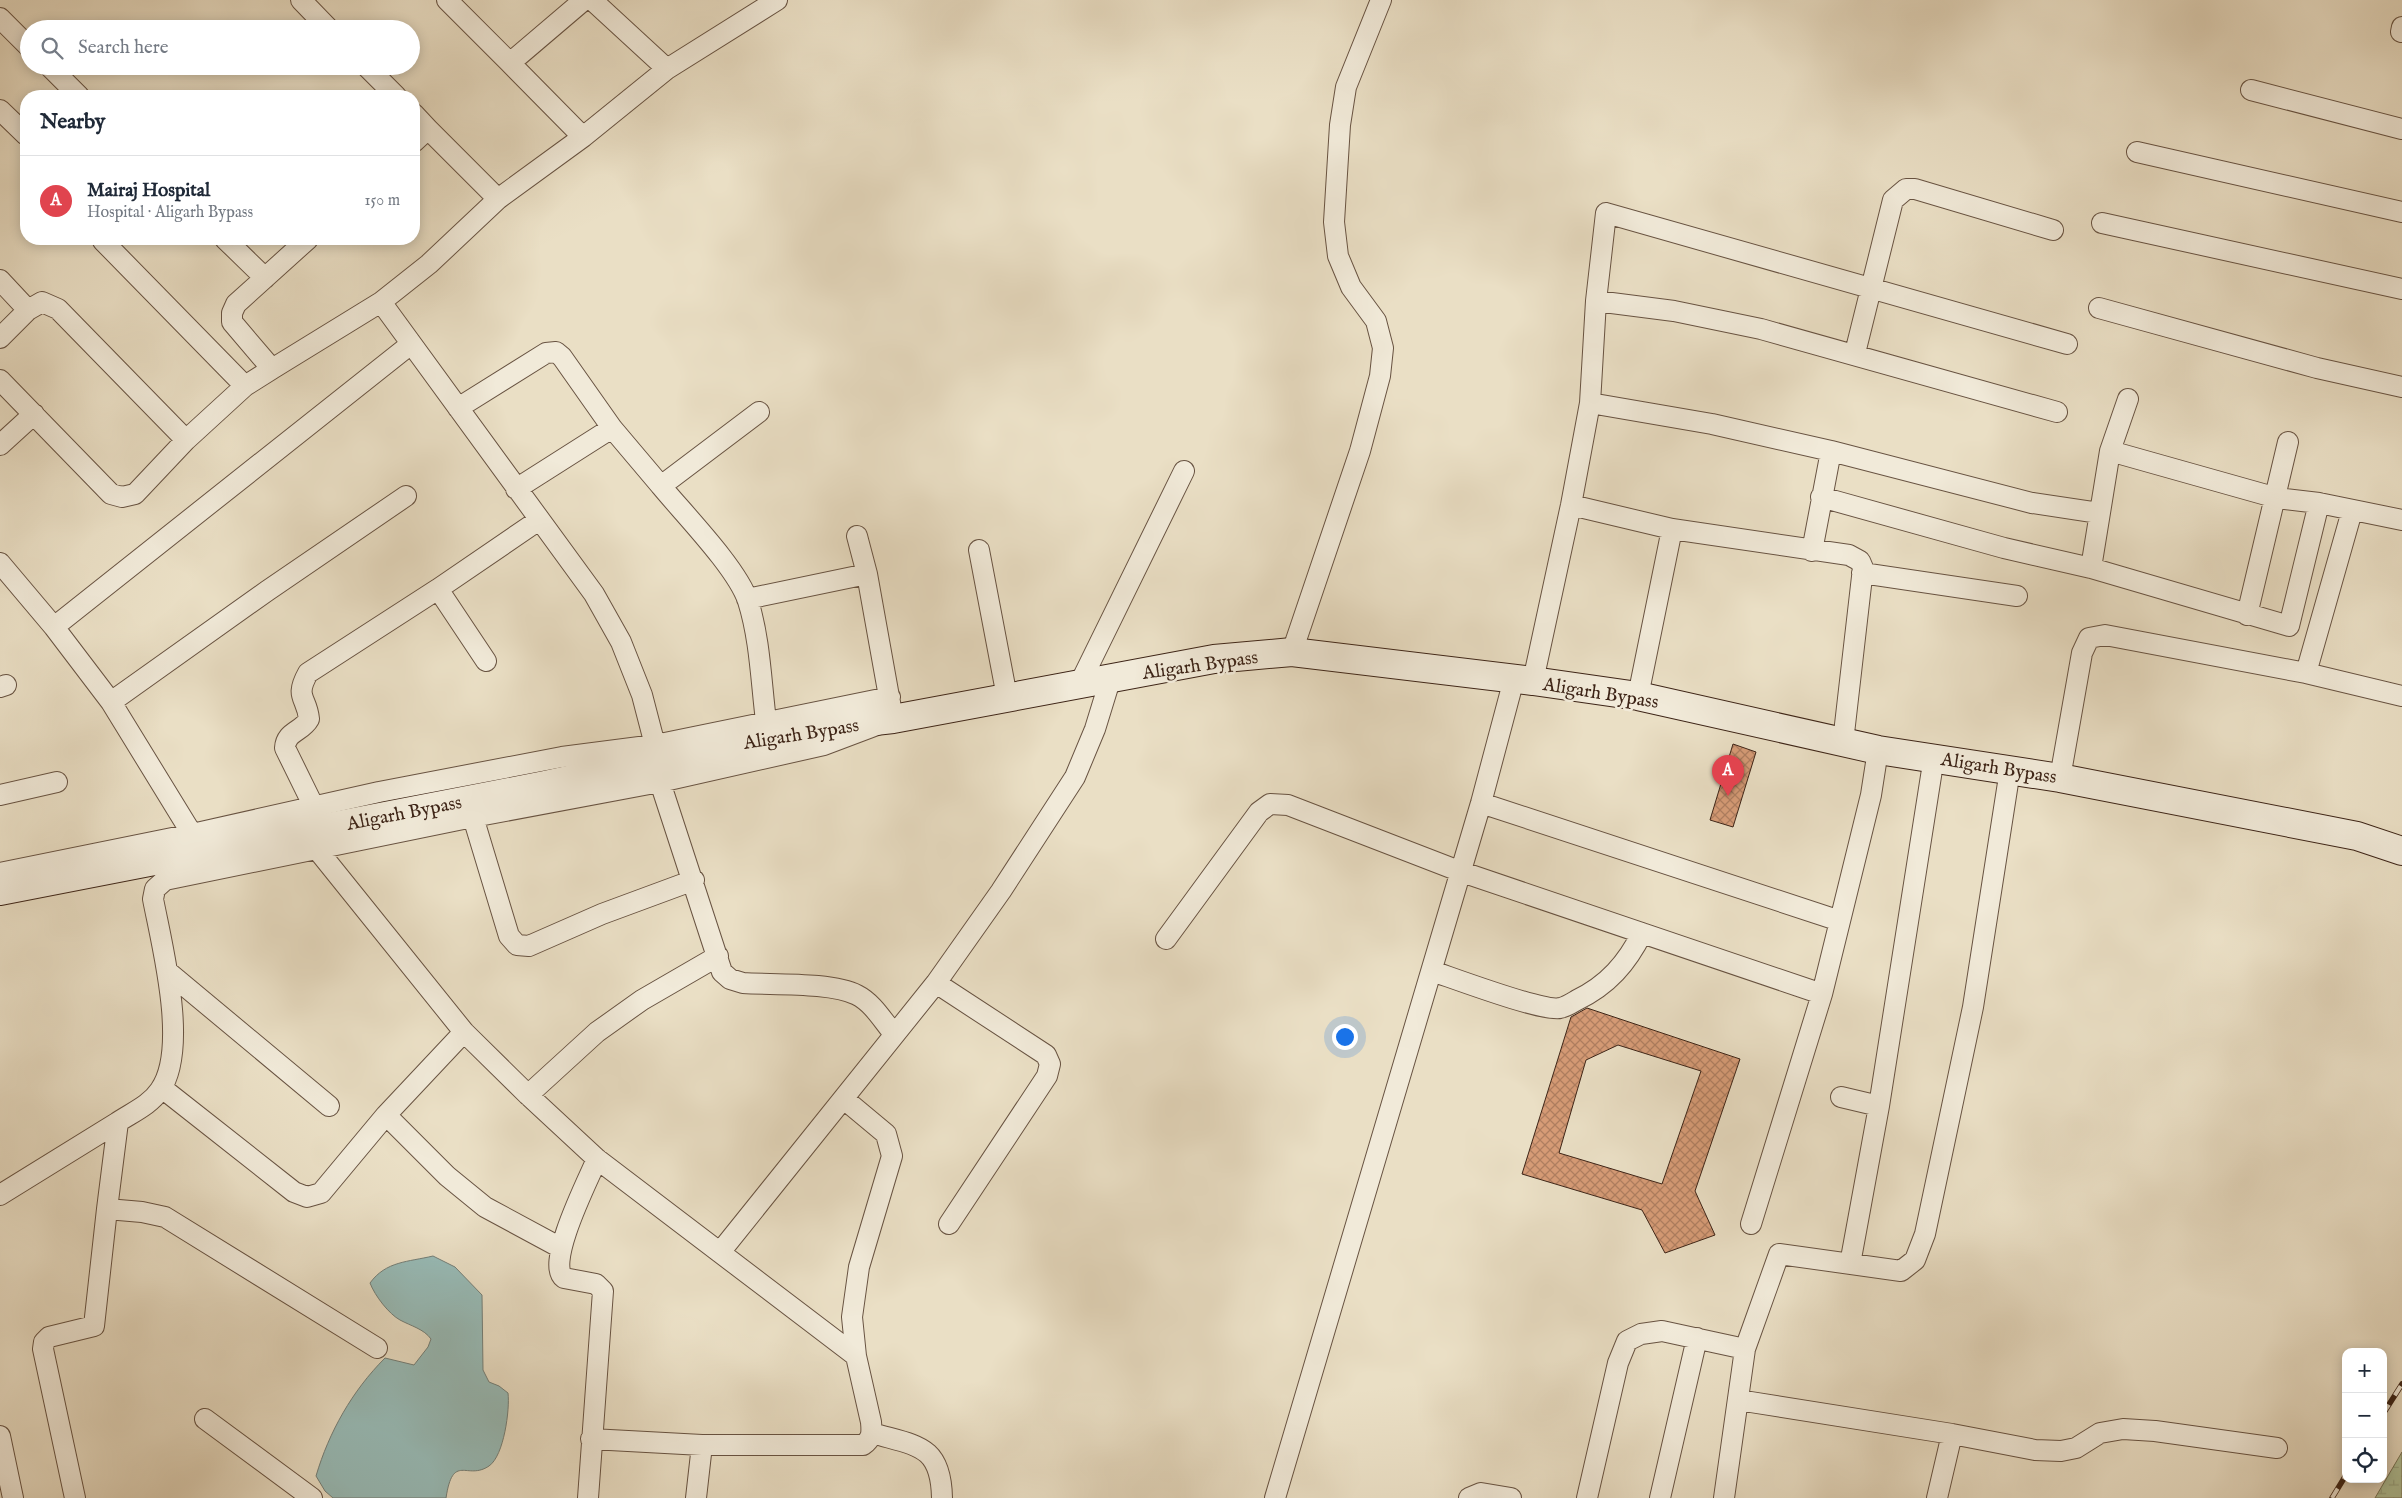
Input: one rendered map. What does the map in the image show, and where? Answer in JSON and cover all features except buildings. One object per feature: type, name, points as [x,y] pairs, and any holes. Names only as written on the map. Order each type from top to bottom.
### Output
[{"type":"main road","name":"Aligarh Bypass","points":[[0,891],[545,785],[891,708],[1007,697],[1214,660],[1292,652],[1638,696],[1878,750],[1934,757],[2060,778],[2357,836],[2402,851]]},
{"type":"street","points":[[301,0],[320,20]]},
{"type":"street","points":[[447,0],[582,138]]},
{"type":"street","points":[[510,63],[584,0]]},
{"type":"street","points":[[592,0],[667,69]]},
{"type":"street","points":[[0,380],[112,494],[122,497],[135,494],[186,440],[245,386],[381,302],[429,264],[498,199],[582,138],[667,69],[777,0]]},
{"type":"street","points":[[1292,652],[1360,451],[1380,376],[1383,348],[1376,321],[1351,286],[1338,256],[1334,222],[1340,125],[1346,87],[1381,0]]},
{"type":"street","points":[[0,18],[20,38]]},
{"type":"street","points":[[58,75],[73,90]]},
{"type":"street","points":[[375,75],[390,90]]},
{"type":"street","points":[[2251,90],[2402,129]]},
{"type":"street","points":[[0,110],[20,129]]},
{"type":"street","points":[[421,135],[498,199]]},
{"type":"street","points":[[2137,152],[2402,212]]},
{"type":"street","points":[[1855,354],[1894,200],[1906,189],[1914,189],[2053,230]]},
{"type":"street","points":[[1275,1498],[1432,971],[1459,871],[1523,680],[1571,505],[1590,404],[1596,301],[1606,213],[2067,344]]},
{"type":"street","points":[[2102,223],[2402,289]]},
{"type":"street","points":[[107,245],[245,386]]},
{"type":"street","points":[[231,245],[266,278]]},
{"type":"street","points":[[272,369],[232,322],[232,313],[236,304],[302,245]]},
{"type":"street","points":[[0,280],[28,310]]},
{"type":"street","points":[[1596,301],[1674,312],[1761,329],[1855,354],[1905,371],[2057,412]]},
{"type":"street","points":[[0,338],[28,310],[42,302],[58,309],[186,440]]},
{"type":"street","points":[[381,302],[594,594],[620,642],[642,695],[655,745]]},
{"type":"street","points":[[2099,308],[2317,368],[2402,387]]},
{"type":"street","points":[[54,627],[411,344]]},
{"type":"street","points":[[458,408],[546,353],[556,352],[562,357],[612,428],[713,547],[747,599],[756,633],[766,721]]},
{"type":"street","points":[[2091,568],[2110,451],[2128,399]]},
{"type":"street","points":[[1590,404],[1712,424],[1830,451],[2032,503],[2099,513]]},
{"type":"street","points":[[660,486],[759,412]]},
{"type":"street","points":[[0,445],[34,414]]},
{"type":"street","points":[[516,489],[612,428]]},
{"type":"street","points":[[2247,615],[2277,498],[2288,442]]},
{"type":"street","points":[[1812,550],[1830,451]]},
{"type":"street","points":[[2110,451],[2277,498],[2319,503],[2402,520]]},
{"type":"street","points":[[1080,683],[1184,471]]},
{"type":"street","points":[[111,702],[267,591],[406,496]]},
{"type":"street","points":[[1822,497],[2004,548],[2091,568],[2289,626],[2319,503]]},
{"type":"street","points":[[1571,505],[1672,528],[1849,555],[1860,561],[1862,573],[1843,742]]},
{"type":"street","points":[[2306,673],[2352,511]]},
{"type":"street","points":[[314,807],[285,748],[286,740],[291,734],[306,725],[309,719],[301,699],[302,684],[308,673],[540,520]]},
{"type":"street","points":[[1638,696],[1672,528]]},
{"type":"street","points":[[857,536],[867,574],[891,708]]},
{"type":"street","points":[[979,550],[1007,697]]},
{"type":"street","points":[[0,563],[54,627],[111,702],[192,834]]},
{"type":"street","points":[[1862,573],[2017,596]]},
{"type":"street","points":[[747,599],[867,574]]},
{"type":"street","points":[[438,589],[486,661]]},
{"type":"street","points":[[2060,778],[2082,652],[2090,638],[2105,635],[2306,673],[2402,696]]},
{"type":"street","points":[[721,1251],[936,983],[1001,891],[1075,777],[1095,729],[1112,677]]},
{"type":"street","points":[[0,873],[192,834],[379,792],[552,759],[655,745],[766,721],[891,708]]},
{"type":"street","points":[[0,1196],[153,1099],[162,1088],[169,1070],[173,1043],[168,972],[153,900],[155,889],[165,880],[316,848],[660,782],[824,745],[891,708]]},
{"type":"street","points":[[1750,1224],[1822,994],[1871,795],[1878,750]]},
{"type":"street","points":[[1850,1264],[1879,1106],[1934,757]]},
{"type":"street","points":[[1724,1498],[1745,1349],[1779,1254],[1901,1271],[1916,1260],[1925,1234],[1973,1007],[2010,770]]},
{"type":"street","points":[[0,795],[57,782]]},
{"type":"street","points":[[660,782],[694,880],[722,972],[730,979],[743,983],[838,989],[858,995],[872,1007],[894,1034]]},
{"type":"street","points":[[1166,939],[1259,812],[1270,804],[1288,805],[1459,871],[1822,994]]},
{"type":"street","points":[[1481,804],[1840,921]]},
{"type":"street","points":[[473,817],[509,936],[517,945],[529,946],[602,914],[694,880]]},
{"type":"street","points":[[316,848],[464,1032],[528,1095],[597,1159],[721,1251],[856,1356]]},
{"type":"street","points":[[1432,971],[1535,1005],[1559,1009],[1590,994],[1609,981],[1631,955],[1642,933]]},
{"type":"street","points":[[528,1095],[597,1032],[642,1000],[718,956]]},
{"type":"street","points":[[168,972],[329,1106]]},
{"type":"street","points":[[936,983],[1046,1055],[1050,1064],[1047,1076],[949,1224]]},
{"type":"street","points":[[162,1088],[294,1192],[307,1197],[321,1193],[386,1115],[464,1032]]},
{"type":"street","points":[[1841,1097],[1879,1106]]},
{"type":"street","points":[[591,1440],[702,1445],[863,1445],[868,1441],[872,1433],[856,1356],[852,1317],[859,1267],[892,1156],[886,1134],[844,1099]]},
{"type":"street","points":[[386,1115],[448,1176],[485,1206],[520,1228],[561,1248]]},
{"type":"street","points":[[75,1498],[43,1349],[44,1342],[49,1337],[94,1326],[118,1122]]},
{"type":"street","points":[[588,1498],[603,1291],[596,1284],[560,1275],[558,1268],[561,1248],[573,1214],[597,1159]]},
{"type":"street","points":[[107,1208],[142,1212],[165,1218],[376,1348]]},
{"type":"street","points":[[1587,1498],[1618,1363],[1627,1341],[1641,1334],[1662,1331],[1745,1349]]},
{"type":"street","points":[[1660,1498],[1697,1338]]},
{"type":"street","points":[[1738,1400],[1952,1434],[2035,1450],[2061,1451],[2076,1448],[2100,1433],[2123,1429],[2155,1431],[2277,1448]]},
{"type":"street","points":[[206,1419],[312,1498]]},
{"type":"street","points":[[872,1433],[917,1447],[932,1455],[939,1468],[942,1498]]},
{"type":"street","points":[[1937,1498],[1952,1434]]},
{"type":"street","points":[[0,1436],[13,1498]]},
{"type":"street","points":[[696,1498],[702,1445]]},
{"type":"street","points":[[1469,1498],[1481,1493],[1511,1498]]},
{"type":"green space","points":[[2402,1452],[2402,1498],[2375,1498],[2384,1483],[2387,1483],[2387,1478]]},
{"type":"water","points":[[433,1256],[455,1267],[482,1295],[483,1370],[489,1382],[499,1386],[508,1393],[507,1420],[499,1453],[489,1466],[481,1470],[462,1470],[457,1472],[449,1484],[446,1498],[333,1498],[325,1491],[316,1476],[335,1428],[352,1398],[385,1358],[414,1365],[428,1347],[431,1339],[421,1330],[391,1314],[379,1299],[370,1283],[390,1266]]},
{"type":"railway","points":[[2387,1408],[2402,1384]]},
{"type":"railway","points":[[2332,1498],[2342,1482]]},
{"type":"place","name":"Mairaj Hospital","points":[[1728,796]]}]
